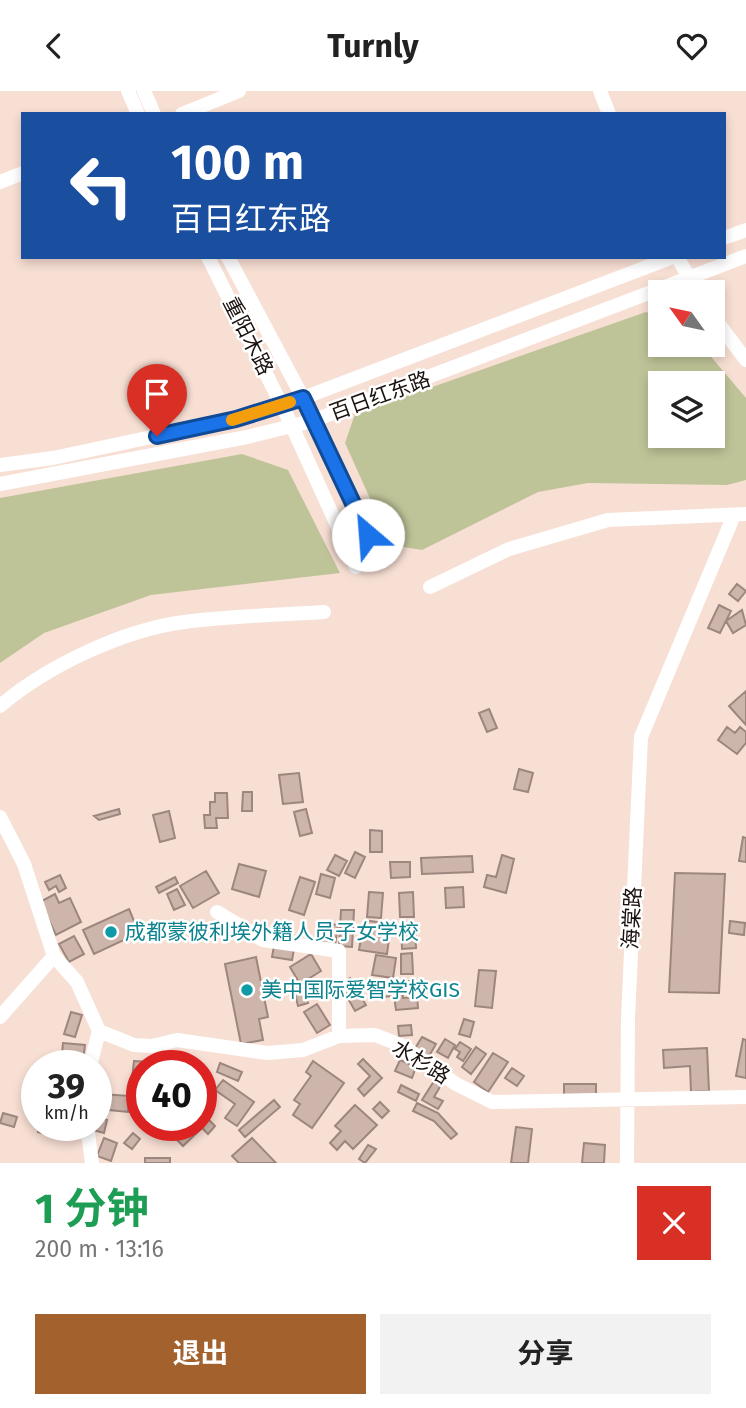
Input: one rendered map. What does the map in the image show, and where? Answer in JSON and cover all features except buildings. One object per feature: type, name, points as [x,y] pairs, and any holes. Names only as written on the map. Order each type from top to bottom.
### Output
[{"type":"street","points":[[128,91],[137,112]]},
{"type":"street","points":[[144,91],[152,112]]},
{"type":"street","points":[[187,112],[239,91]]},
{"type":"street","points":[[600,91],[608,112]]},
{"type":"street","points":[[0,182],[21,174]]},
{"type":"street","points":[[726,237],[746,230]]},
{"type":"street","name":"百日红东路","points":[[0,484],[312,421],[746,256]]},
{"type":"street","name":"重阳木路","points":[[209,259],[282,405],[356,567]]},
{"type":"street","name":"重阳木路","points":[[229,259],[303,398],[379,558]]},
{"type":"street","name":"百日红东路","points":[[0,465],[52,459],[236,419],[282,405],[670,259]]},
{"type":"street","points":[[676,259],[689,278]]},
{"type":"street","points":[[725,332],[746,360]]},
{"type":"street","points":[[430,587],[509,549],[608,520],[655,516],[740,515]]},
{"type":"street","name":"海棠路","points":[[627,1163],[628,1018],[640,737],[740,515]]},
{"type":"street","points":[[0,706],[29,683],[66,663],[111,642],[144,632],[182,622],[324,612]]},
{"type":"street","points":[[0,817],[24,865],[54,956],[78,982],[99,1031],[94,1050]]},
{"type":"street","points":[[217,912],[263,940],[339,951],[339,1036]]},
{"type":"street","points":[[0,1017],[54,956]]},
{"type":"street","name":"水杉路","points":[[99,1031],[134,1045],[152,1046],[177,1040],[267,1053],[303,1050],[339,1036],[375,1035],[403,1046],[456,1084],[492,1102],[746,1097]]},
{"type":"street","points":[[89,1141],[92,1163]]},
{"type":"green space","points":[[646,312],[648,357],[711,357],[723,371],[648,371],[648,448],[725,448],[725,373],[746,398],[746,480],[727,485],[588,483],[538,492],[422,550],[391,545],[345,443],[355,414]]},
{"type":"green space","points":[[242,454],[288,470],[340,573],[151,595],[44,633],[0,663],[0,498]]},
{"type":"slow traffic","points":[[232,420],[290,402]]},
{"type":"place","name":"成都蒙彼利埃外籍人员子女学校","points":[[111,932]]},
{"type":"place","name":"美中国际爱智学校GIS","points":[[247,990]]},
{"type":"route","points":[[157,436],[236,419],[303,398],[368,535]]}]
